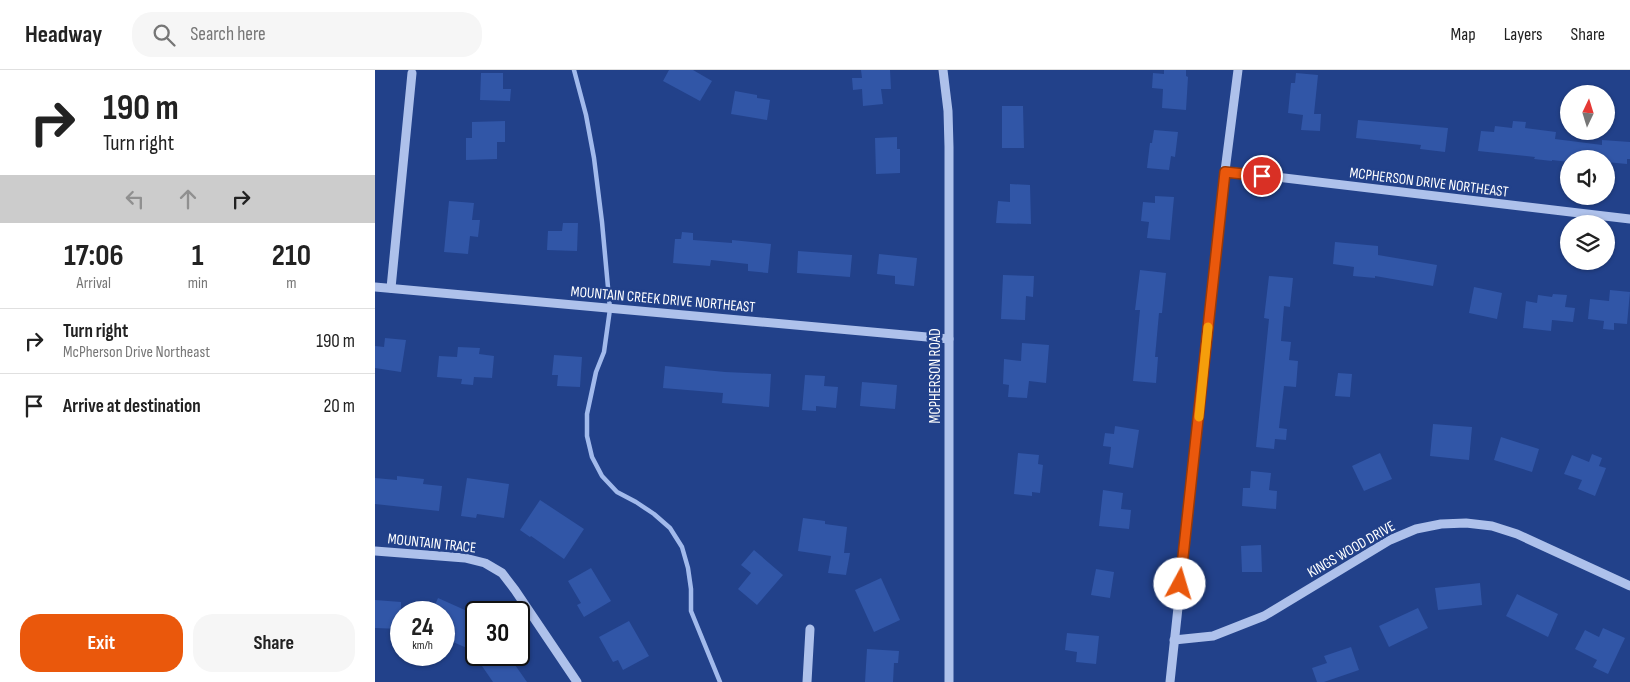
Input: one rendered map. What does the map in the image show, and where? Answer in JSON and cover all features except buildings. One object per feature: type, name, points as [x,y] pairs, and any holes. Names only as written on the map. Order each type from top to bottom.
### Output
[{"type":"street","name":"MCPHERSON ROAD","points":[[943,70],[948,112],[949,147],[949,682]]},
{"type":"street","points":[[1170,682],[1225,172],[1238,70]]},
{"type":"street","points":[[391,288],[412,74]]},
{"type":"street","name":"MCPHERSON DRIVE NORTHEAST","points":[[1225,172],[1630,219]]},
{"type":"street","name":"MOUNTAIN CREEK DRIVE NORTHEAST","points":[[375,287],[949,340]]},
{"type":"street","name":"KINGS WOOD DRIVE","points":[[1174,640],[1213,636],[1265,616],[1390,540],[1416,529],[1441,524],[1466,523],[1492,526],[1517,534],[1630,586]]},
{"type":"street","name":"MOUNTAIN TRACE","points":[[375,551],[465,558],[485,564],[502,573],[577,682]]},
{"type":"street","points":[[807,682],[810,629]]},
{"type":"waterway","points":[[574,70],[586,115],[594,158],[610,309],[604,352],[596,372],[587,414],[587,436],[592,457],[602,476],[617,492],[654,514],[670,528],[682,547],[691,589],[691,611],[720,682]]},
{"type":"slow traffic","points":[[1199,417],[1208,327]]},
{"type":"route","points":[[1180,584],[1225,172],[1262,176]]}]
